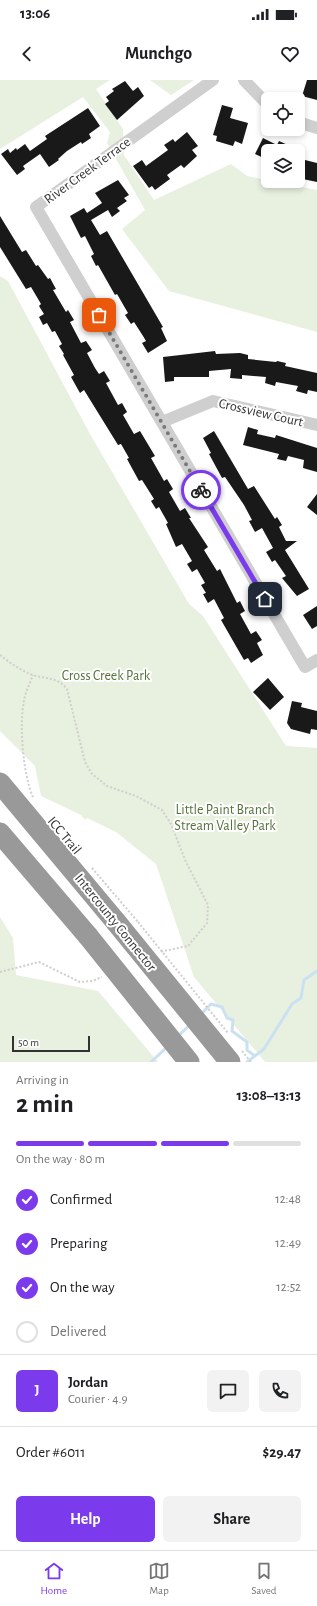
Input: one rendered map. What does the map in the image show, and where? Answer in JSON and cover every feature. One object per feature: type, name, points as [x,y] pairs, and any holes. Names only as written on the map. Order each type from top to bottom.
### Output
[{"type":"highway","name":"Intercounty Connector","points":[[0,783],[116,922],[236,1056]]},
{"type":"highway","points":[[0,833],[88,936],[189,1062]]},
{"type":"street","name":"River Creek Terrace","points":[[213,80],[36,208],[305,667],[317,660]]},
{"type":"street","points":[[244,80],[261,98]]},
{"type":"street","points":[[305,124],[317,128]]},
{"type":"street","name":"Crossview Court","points":[[162,422],[213,401],[317,425]]},
{"type":"path","points":[[0,655],[17,668],[34,675],[53,679],[63,684],[67,688],[85,762],[92,774],[107,786],[136,796],[162,810],[171,824],[186,862],[208,905],[207,923],[188,946],[155,953]]},
{"type":"path","name":"ICC Trail","points":[[34,675],[24,701],[23,743],[26,779],[33,796],[38,802]]},
{"type":"path","name":"ICC Trail","points":[[88,862],[232,1038]]},
{"type":"path","points":[[0,972],[39,962],[80,982],[92,981],[106,975]]},
{"type":"path","points":[[236,1056],[251,1062]]},
{"type":"green space","points":[[0,80],[110,80],[96,89],[123,129],[124,155],[154,200],[231,164],[247,176],[261,179],[261,188],[305,188],[317,190],[317,332],[169,291],[122,229],[145,210],[107,143],[110,132],[83,97],[0,149]]},
{"type":"green space","points":[[150,80],[194,80],[171,95]]},
{"type":"green space","points":[[0,276],[8,281],[90,434],[189,604],[203,616],[286,746],[317,748],[317,1062],[265,1062],[194,977],[156,864],[116,832],[87,818],[85,820],[81,815],[41,796],[35,766],[0,731]]},
{"type":"green space","points":[[0,917],[13,938],[16,975],[98,991],[158,1062],[0,1062]]},
{"type":"building","points":[[307,80],[317,80],[317,100],[305,97],[305,92],[303,92]]},
{"type":"building","points":[[125,81],[133,91],[138,87],[144,96],[117,120],[105,104],[109,101],[106,97],[114,91],[112,89]]},
{"type":"building","points":[[222,105],[233,108],[230,118],[248,123],[242,144],[235,141],[233,146],[216,141],[217,136],[213,135]]},
{"type":"building","points":[[88,108],[100,126],[89,134],[91,138],[82,144],[81,142],[67,151],[58,159],[59,160],[49,167],[40,154],[23,166],[25,169],[17,175],[1,154],[8,149],[10,153],[16,148],[17,150],[25,144],[30,151],[47,139],[45,136]]},
{"type":"building","points":[[187,132],[198,146],[192,150],[197,156],[184,168],[181,165],[167,175],[170,179],[155,190],[152,186],[149,188],[133,166],[142,160],[146,166],[168,150],[164,145],[173,139],[175,142]]},
{"type":"building","points":[[263,138],[275,144],[261,144],[261,157],[255,154]]},
{"type":"building","points":[[279,141],[286,144],[278,144]]},
{"type":"building","points":[[305,160],[317,163],[317,182],[305,179]]},
{"type":"building","points":[[118,180],[129,195],[124,198],[127,201],[117,208],[120,211],[112,217],[108,210],[91,220],[100,235],[107,231],[163,327],[161,328],[167,341],[148,353],[142,343],[146,341],[134,322],[131,324],[125,315],[128,313],[117,294],[115,295],[98,265],[96,266],[91,256],[94,254],[85,236],[81,238],[70,216],[84,208],[87,213],[102,203],[95,193]]},
{"type":"building","points":[[0,216],[22,252],[26,250],[36,266],[38,265],[48,279],[50,278],[56,289],[53,290],[66,312],[68,310],[74,320],[70,322],[81,343],[86,341],[92,350],[87,353],[95,368],[99,374],[104,371],[110,381],[106,383],[118,405],[122,403],[127,412],[123,415],[134,434],[140,431],[155,456],[151,458],[164,481],[167,479],[173,489],[169,492],[180,511],[185,508],[191,518],[189,518],[208,547],[204,550],[217,571],[220,569],[237,603],[240,601],[245,611],[240,614],[251,634],[256,631],[262,640],[257,643],[263,655],[251,663],[248,658],[244,660],[221,620],[224,618],[214,599],[208,603],[203,594],[206,593],[201,585],[205,583],[197,569],[192,572],[187,564],[192,561],[182,544],[176,547],[166,524],[168,523],[159,507],[156,509],[151,501],[154,499],[142,480],[139,481],[121,444],[118,445],[84,390],[80,393],[71,377],[74,375],[59,346],[62,344],[55,331],[52,332],[47,323],[43,325],[39,317],[44,314],[39,306],[41,304],[31,287],[26,289],[0,247]]},
{"type":"building","points":[[215,351],[216,354],[240,353],[248,355],[248,359],[277,361],[286,363],[285,366],[317,373],[317,392],[308,390],[307,394],[296,391],[298,386],[276,382],[275,386],[265,383],[266,377],[242,375],[242,379],[230,378],[231,369],[209,371],[209,377],[174,377],[174,381],[165,382],[163,357]]},
{"type":"building","points":[[248,427],[258,430],[257,434],[275,438],[276,435],[317,448],[317,472],[303,468],[304,460],[288,456],[286,461],[277,459],[279,454],[243,445]]},
{"type":"building","points":[[214,431],[248,489],[254,486],[275,519],[277,517],[282,525],[279,527],[286,541],[297,541],[285,550],[309,589],[297,596],[282,578],[286,576],[275,560],[272,562],[266,552],[273,548],[262,528],[255,532],[249,521],[252,520],[244,505],[225,477],[222,478],[209,454],[211,453],[203,438]]},
{"type":"building","points":[[317,494],[317,515],[307,507]]},
{"type":"building","points":[[317,606],[317,626],[312,629],[303,615]]},
{"type":"building","points":[[268,678],[284,697],[270,710],[253,692]]},
{"type":"building","points":[[292,701],[302,703],[301,707],[317,711],[317,730],[311,729],[310,734],[291,729],[287,723]]},
{"type":"waterway","points":[[247,1062],[264,1049],[292,1004],[301,998],[304,980],[317,971]]},
{"type":"waterway","points":[[201,1014],[211,1004],[222,1007],[227,1018],[233,1020],[232,1031],[247,1042],[247,1050],[255,1056]]},
{"type":"waterway","points":[[178,1036],[190,1025]]},
{"type":"waterway","points":[[151,1062],[167,1047]]},
{"type":"way so far","points":[[99,315],[201,490]]},
{"type":"route","points":[[201,490],[265,599]]},
{"type":"park label","name":"Cross Creek Park","points":[[106,675]]},
{"type":"park label","name":"Little Paint Branch Stream Valley Park","points":[[225,818]]}]
